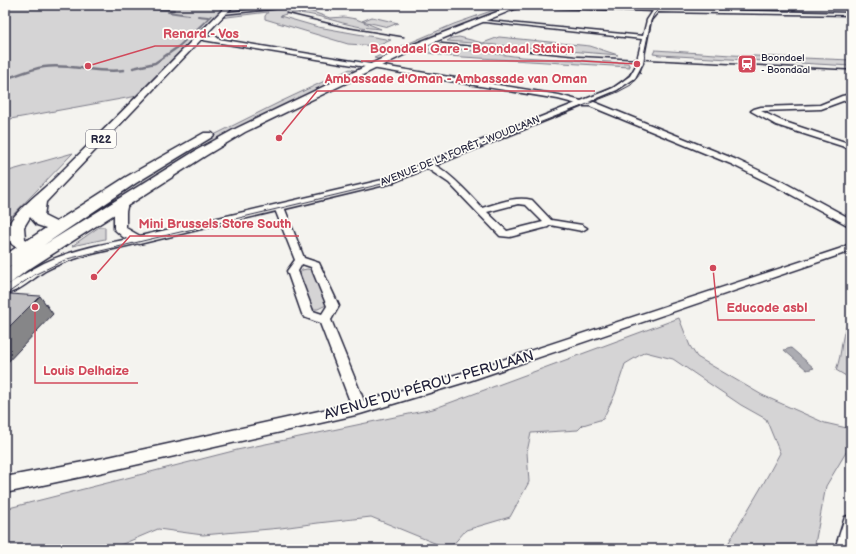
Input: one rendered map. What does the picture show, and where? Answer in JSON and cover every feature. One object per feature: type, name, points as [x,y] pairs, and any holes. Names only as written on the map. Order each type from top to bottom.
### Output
[{"type":"main road","name":"R22","points":[[31,246],[17,241],[16,227],[23,216],[39,202],[231,5]]},
{"type":"main road","points":[[269,104],[435,31],[504,5]]},
{"type":"main road","points":[[7,287],[58,244],[201,153],[241,130],[373,66],[518,5]]},
{"type":"main road","points":[[230,124],[256,111]]},
{"type":"main road","points":[[5,262],[131,180],[218,130]]},
{"type":"main road","points":[[39,202],[37,217],[42,222],[59,228]]},
{"type":"main road","points":[[58,244],[59,228]]},
{"type":"main road","points":[[31,246],[38,247],[58,244]]},
{"type":"street","points":[[223,13],[309,5]]},
{"type":"street","points":[[518,5],[656,10],[851,14]]},
{"type":"street","name":"AVENUE DE LA FORÊT - WOUDLAAN","points":[[7,287],[33,273],[67,258],[375,185],[581,103],[626,83],[634,75],[640,63],[649,20],[661,5]]},
{"type":"street","points":[[478,21],[645,38]]},
{"type":"street","points":[[217,40],[559,97],[591,104],[734,162],[779,184],[851,224]]},
{"type":"street","points":[[851,96],[844,97],[821,107],[761,109],[755,111],[779,123],[851,147]]},
{"type":"street","points":[[428,165],[452,181],[500,232],[504,234],[510,234],[548,222],[582,228]]},
{"type":"street","points":[[480,211],[523,201],[529,202],[548,222]]},
{"type":"street","points":[[123,202],[120,212],[120,229],[139,240]]},
{"type":"street","points":[[279,207],[300,260]]},
{"type":"street","name":"AVENUE DU PÉROU - PERULAAN","points":[[5,485],[104,465],[360,408],[469,376],[848,250]]},
{"type":"street","points":[[300,260],[292,271],[308,314],[325,320],[360,408]]},
{"type":"street","points":[[300,260],[316,265],[333,306],[325,320]]},
{"type":"street","points":[[844,549],[851,523]]},
{"type":"shaded area","points":[[5,5],[326,5],[301,8],[330,18],[344,17],[356,19],[381,29],[359,27],[307,14],[298,13],[280,16],[318,27],[391,40],[378,46],[348,44],[265,19],[268,12],[219,18],[143,95],[5,120]]},
{"type":"shaded area","points":[[671,5],[740,5],[739,6],[747,9],[731,6],[729,6],[734,9],[682,8]]},
{"type":"shaded area","points":[[505,6],[511,7],[461,26],[382,60],[374,58],[454,24]]},
{"type":"shaded area","points":[[372,17],[398,23],[388,27],[362,21]]},
{"type":"shaded area","points":[[459,37],[483,43],[499,37],[590,46],[618,55],[447,41],[452,38]]},
{"type":"shaded area","points":[[436,46],[521,57],[628,63],[630,67],[446,56],[425,51]]},
{"type":"shaded area","points":[[655,50],[851,60],[851,66],[660,55],[653,54]]},
{"type":"shaded area","points":[[350,69],[358,71],[323,87],[99,213],[90,211],[204,140]]},
{"type":"shaded area","points":[[73,153],[5,223],[5,172]]},
{"type":"shaded area","points":[[99,227],[105,227],[105,239],[72,246]]},
{"type":"shaded area","points":[[302,270],[312,270],[326,300],[326,305],[318,309],[313,309],[309,306],[298,276]]},
{"type":"shaded area","points":[[851,317],[851,379],[836,370],[840,357],[843,336],[847,323]]},
{"type":"shaded area","points":[[679,318],[690,346],[697,357],[762,395],[825,423],[851,429],[851,444],[826,486],[814,549],[725,549],[780,453],[766,419],[741,405],[673,359],[645,352],[625,364],[615,394],[603,419],[583,425],[578,430],[531,433],[527,452],[529,482],[510,517],[466,530],[449,549],[371,517],[281,528],[203,535],[158,529],[111,549],[5,549],[5,509],[237,450],[433,409]]},
{"type":"shaded area","points":[[791,348],[814,368],[807,370],[784,350]]},
{"type":"building","points":[[10,294],[40,296],[5,331],[5,298]]},
{"type":"waterway","points":[[141,5],[139,6],[157,5],[152,9],[174,10],[168,12],[189,15]]},
{"type":"waterway","points":[[198,16],[208,17]]},
{"type":"waterway","points":[[177,48],[211,16]]},
{"type":"waterway","points":[[133,68],[155,63],[178,47]]},
{"type":"waterway","points":[[5,79],[34,69],[54,66],[104,71],[124,70]]},
{"type":"tram line","points":[[5,295],[34,275],[67,259],[386,183],[618,92],[631,85],[640,74],[651,21],[654,14],[663,5]]},
{"type":"tram line","points":[[602,92],[625,79],[633,70],[639,57]]},
{"type":"railway","points":[[286,13],[344,27],[404,37]]},
{"type":"railway","points":[[440,43],[574,56],[851,70]]},
{"type":"place","name":"Boondael Gare - Boondaal Station","points":[[637,64]]},
{"type":"place","name":"Boondael - Boondaal","points":[[747,64]]},
{"type":"place","name":"Renard - Vos","points":[[88,66]]},
{"type":"place","name":"Ambassade d'Oman - Ambassade van Oman","points":[[279,138]]},
{"type":"place","name":"Educode asbl","points":[[713,268]]},
{"type":"place","name":"Mini Brussels Store South","points":[[94,277]]},
{"type":"place","name":"Louis Delhaize","points":[[35,307]]}]
